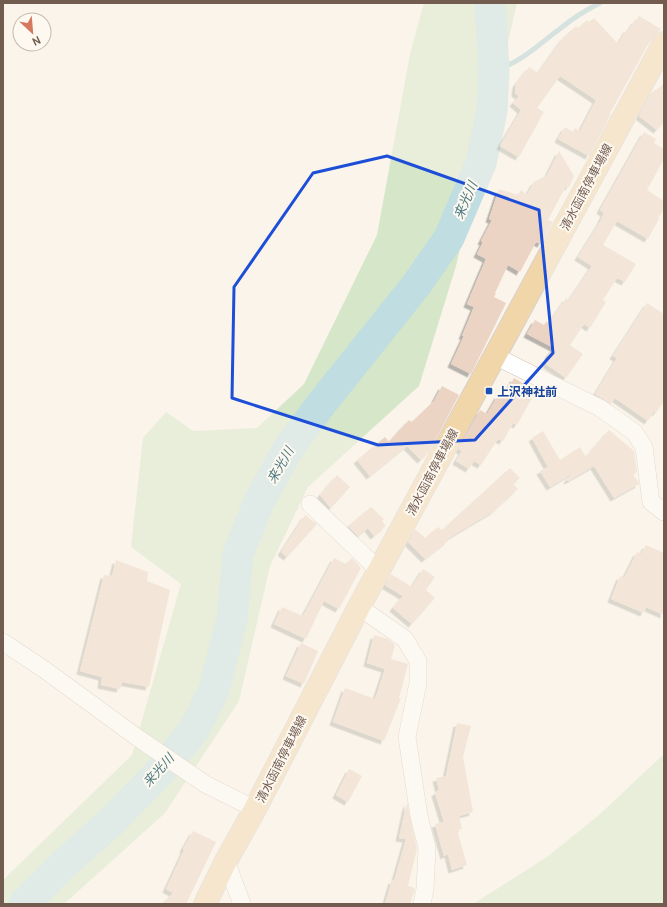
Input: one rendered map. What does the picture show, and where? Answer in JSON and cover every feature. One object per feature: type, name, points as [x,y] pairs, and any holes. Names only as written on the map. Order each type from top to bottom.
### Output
[{"type":"main road","name":"清水函南停車場線","points":[[205,904],[359,607],[664,43]]},
{"type":"street","points":[[495,356],[600,408],[634,432],[644,447],[651,502],[664,512]]},
{"type":"street","points":[[310,504],[379,570]]},
{"type":"street","points":[[359,607],[405,639],[418,660],[418,683],[407,737],[419,816],[427,848],[425,889],[422,904]]},
{"type":"street","points":[[3,642],[45,670],[138,738],[205,784],[255,809]]},
{"type":"street","points":[[226,861],[242,904]]},
{"type":"highlighted area","points":[[387,156],[539,210],[553,353],[475,440],[378,445],[232,398],[234,287],[313,173]]},
{"type":"green space","points":[[424,3],[517,3],[456,266],[419,386],[308,487],[270,566],[239,701],[165,813],[64,904],[3,904],[3,880],[132,755],[181,584],[131,547],[143,438],[166,412],[193,431],[257,428],[304,384],[377,235],[410,54]]},
{"type":"green space","points":[[664,754],[664,904],[473,904],[547,857],[599,815]]},
{"type":"building","points":[[639,16],[661,29],[650,41],[609,115],[611,114],[589,156],[558,139],[565,127],[573,132],[575,128],[580,131],[596,100],[560,76],[537,108],[544,112],[519,157],[500,146],[521,110],[513,103],[519,96],[515,93],[516,84],[529,67],[538,73],[563,38],[576,26],[578,28],[587,20],[589,22],[594,18],[618,44],[627,29],[629,30]]},
{"type":"building","points":[[664,84],[664,122],[657,130],[639,116],[651,93]]},
{"type":"building","points":[[644,132],[656,139],[654,143],[664,149],[664,159],[647,190],[664,201],[664,209],[648,239],[617,221],[603,245],[636,264],[625,282],[617,278],[603,300],[606,302],[590,328],[584,324],[570,345],[583,354],[566,378],[546,364],[550,358],[548,356],[554,348],[527,334],[535,320],[544,325],[546,322],[549,323],[566,298],[569,300],[592,266],[578,257],[600,222],[604,213],[600,210]]},
{"type":"building","points":[[559,151],[574,176],[569,187],[566,186],[548,220],[553,222],[541,244],[536,242],[520,272],[508,265],[494,297],[506,303],[471,374],[451,364],[464,336],[462,336],[474,307],[467,304],[486,259],[477,254],[483,242],[481,241],[492,220],[489,219],[499,189],[518,195],[521,190],[527,195],[534,182],[547,175]]},
{"type":"building","points":[[647,303],[664,314],[664,401],[656,413],[654,411],[648,421],[615,398],[611,404],[595,394],[617,358],[613,356]]},
{"type":"building","points":[[514,378],[536,391],[517,425],[513,423],[503,441],[498,439],[481,465],[474,461],[469,469],[456,461],[462,451],[458,449],[480,410],[487,414],[498,395],[502,398]]},
{"type":"building","points":[[442,386],[459,395],[429,452],[421,460],[407,446],[370,476],[357,460],[385,437],[389,442],[409,420],[412,422],[434,401]]},
{"type":"building","points":[[609,430],[634,451],[637,472],[633,475],[639,484],[614,498],[594,466],[568,481],[567,480],[573,473],[550,487],[540,471],[548,467],[532,438],[543,431],[560,460],[580,447],[586,457]]},
{"type":"building","points":[[510,468],[520,478],[513,484],[518,489],[494,511],[447,539],[448,541],[425,559],[408,542],[415,529],[425,538],[438,527],[442,530]]},
{"type":"building","points":[[337,475],[350,487],[331,508],[320,495]]},
{"type":"building","points":[[371,507],[384,519],[382,521],[386,526],[374,536],[368,528],[358,536],[348,526]]},
{"type":"building","points":[[305,515],[317,524],[287,557],[281,552]]},
{"type":"building","points":[[646,545],[664,553],[664,615],[646,607],[644,613],[611,599],[620,576],[624,578],[637,552],[641,554]]},
{"type":"building","points":[[334,558],[346,564],[352,558],[361,568],[339,609],[324,601],[306,639],[274,624],[282,607],[303,616]]},
{"type":"building","points":[[116,560],[148,572],[147,581],[170,590],[149,687],[122,682],[120,689],[101,685],[102,677],[80,671],[104,575],[112,576]]},
{"type":"building","points":[[423,569],[435,577],[426,590],[435,598],[412,624],[393,608],[403,596],[385,585],[391,574],[412,587]]},
{"type":"building","points":[[374,635],[388,639],[395,645],[391,659],[408,664],[399,698],[401,698],[384,741],[333,722],[345,688],[375,699],[385,669],[367,663]]},
{"type":"building","points":[[301,643],[318,651],[304,684],[286,676]]},
{"type":"building","points":[[457,723],[471,726],[463,757],[473,812],[459,816],[462,829],[457,830],[467,865],[452,870],[448,854],[444,856],[435,824],[444,822],[435,793],[439,790],[436,778],[446,776]]},
{"type":"building","points":[[349,769],[362,776],[348,802],[336,795]]},
{"type":"building","points":[[407,802],[417,849],[408,886],[415,888],[410,904],[385,904],[392,880],[394,881],[406,839],[399,838]]},
{"type":"building","points":[[193,831],[216,842],[186,904],[162,904],[173,893],[166,889],[184,850],[183,849]]},
{"type":"waterway","name":"来光川","points":[[24,904],[64,864],[113,820],[157,775],[194,730],[214,690],[232,619],[238,554],[260,500],[288,449],[322,403],[417,284],[449,238],[481,163],[492,111],[494,70],[490,3]]},
{"type":"waterway","points":[[494,70],[521,58],[585,11],[600,3]]},
{"type":"place","name":"上沢神社前","points":[[489,391]]}]
